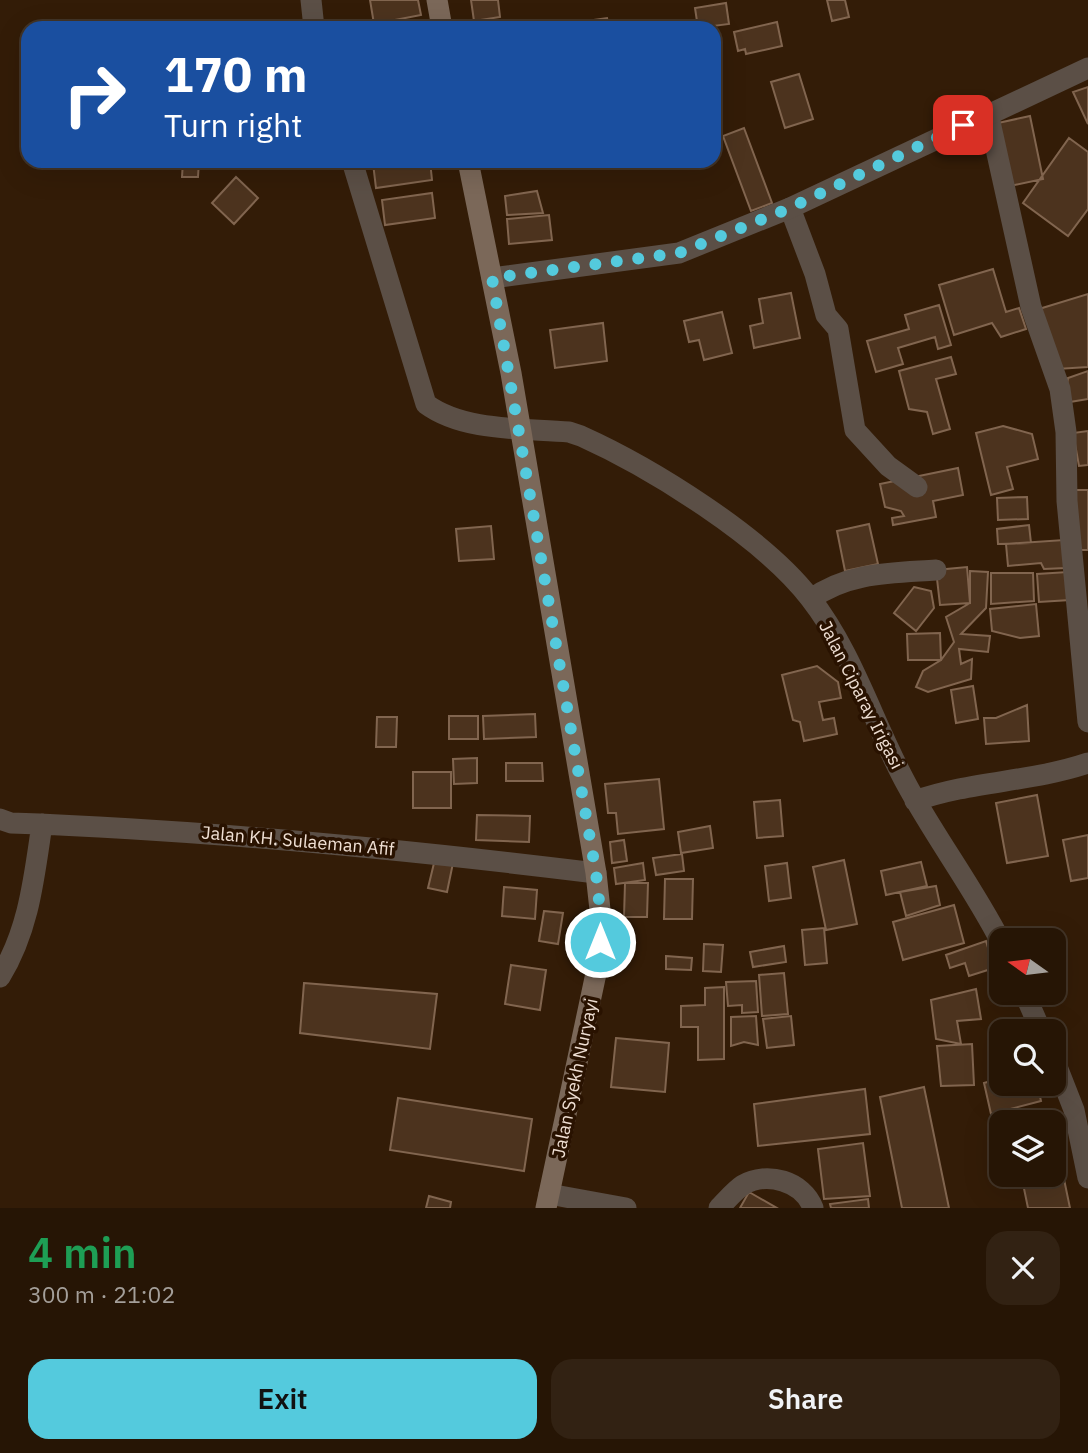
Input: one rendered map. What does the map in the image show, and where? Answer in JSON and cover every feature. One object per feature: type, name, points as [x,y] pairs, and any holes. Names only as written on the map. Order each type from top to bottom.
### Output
[{"type":"main road","points":[[437,0],[441,21]]},
{"type":"main road","name":"Jalan Syekh Nuryayi","points":[[469,168],[511,373],[596,873],[601,919],[598,964],[548,1201]]},
{"type":"street","points":[[311,0],[313,21]]},
{"type":"street","points":[[492,278],[679,253],[790,208],[1088,68]]},
{"type":"street","points":[[988,113],[1031,307],[1060,389],[1066,432],[1067,501],[1088,722]]},
{"type":"street","name":"Jalan Ciparay Irigasi","points":[[354,168],[426,404],[452,417],[519,421],[581,436],[675,486],[818,594],[848,662],[926,797],[994,928]]},
{"type":"street","points":[[790,208],[815,274],[826,315],[838,328],[855,430],[888,466],[917,487]]},
{"type":"street","points":[[818,594],[844,581],[863,576],[936,570]]},
{"type":"street","points":[[926,797],[1088,763]]},
{"type":"street","name":"Jalan KH. Sulaeman Afif","points":[[0,820],[147,828],[391,848],[596,873]]},
{"type":"street","points":[[0,977],[22,932],[30,904],[42,824]]},
{"type":"street","points":[[1066,1083],[1081,1112],[1088,1178]]},
{"type":"street","points":[[719,1208],[743,1185],[764,1178],[796,1186],[813,1208]]},
{"type":"street","points":[[548,1201],[626,1208]]},
{"type":"building","points":[[370,0],[418,0],[421,15],[374,21]]},
{"type":"building","points":[[471,0],[498,0],[500,17],[474,21]]},
{"type":"building","points":[[827,0],[845,0],[849,17],[832,21]]},
{"type":"building","points":[[726,3],[729,24],[721,25],[721,21],[697,21],[695,8]]},
{"type":"building","points":[[607,18],[608,21],[585,21]]},
{"type":"building","points":[[777,22],[782,46],[746,54],[745,49],[738,51],[734,32]]},
{"type":"building","points":[[799,74],[813,119],[785,128],[771,82]]},
{"type":"building","points":[[1088,87],[1088,124],[1073,92]]},
{"type":"building","points":[[1030,116],[1043,179],[1010,186],[998,123]]},
{"type":"building","points":[[744,128],[772,203],[751,211],[723,136]]},
{"type":"building","points":[[1069,138],[1088,152],[1088,209],[1068,236],[1023,203]]},
{"type":"building","points":[[183,168],[199,168],[198,177],[182,177]]},
{"type":"building","points":[[374,168],[431,168],[432,180],[376,188]]},
{"type":"building","points":[[236,177],[258,198],[234,224],[212,203]]},
{"type":"building","points":[[537,191],[543,213],[507,215],[505,196]]},
{"type":"building","points":[[432,193],[435,218],[385,225],[382,200]]},
{"type":"building","points":[[549,215],[552,240],[509,244],[507,219]]},
{"type":"building","points":[[993,269],[1006,312],[1019,308],[1026,329],[1001,337],[992,323],[954,335],[939,285]]},
{"type":"building","points":[[791,293],[800,338],[754,348],[750,326],[763,323],[759,299]]},
{"type":"building","points":[[1088,294],[1088,367],[1057,369],[1039,309]]},
{"type":"building","points":[[939,305],[951,345],[938,349],[935,337],[898,348],[903,364],[876,372],[867,341],[909,329],[905,315]]},
{"type":"building","points":[[722,312],[732,353],[704,360],[699,340],[689,342],[684,321]]},
{"type":"building","points":[[603,323],[607,361],[555,368],[550,330]]},
{"type":"building","points":[[951,357],[956,374],[936,379],[950,429],[933,434],[927,412],[909,409],[899,371]]},
{"type":"building","points":[[1088,371],[1088,399],[1064,403],[1068,378]]},
{"type":"building","points":[[1003,426],[1032,434],[1038,459],[1007,467],[1013,489],[991,495],[976,433]]},
{"type":"building","points":[[1088,431],[1088,465],[1079,466],[1073,433]]},
{"type":"building","points":[[958,468],[963,495],[933,501],[936,517],[893,525],[892,518],[904,516],[901,511],[885,507],[880,484]]},
{"type":"building","points":[[1069,490],[1088,490],[1088,550],[1078,550]]},
{"type":"building","points":[[1027,497],[1028,519],[998,520],[997,498]]},
{"type":"building","points":[[869,524],[878,564],[845,571],[837,531]]},
{"type":"building","points":[[1029,525],[1031,543],[998,544],[997,529]]},
{"type":"building","points":[[491,526],[494,559],[459,561],[456,529]]},
{"type":"building","points":[[1064,540],[1066,568],[1044,569],[1041,563],[1008,566],[1006,544]]},
{"type":"building","points":[[967,567],[970,603],[940,605],[936,570]]},
{"type":"building","points":[[970,571],[988,572],[986,608],[961,634],[990,636],[988,652],[959,649],[961,664],[972,659],[971,679],[928,692],[916,687],[923,671],[941,660],[954,642],[946,617],[970,603]]},
{"type":"building","points":[[1068,572],[1070,600],[1039,602],[1037,574]]},
{"type":"building","points":[[991,573],[1033,573],[1034,601],[991,604]]},
{"type":"building","points":[[914,587],[931,591],[934,608],[916,631],[894,613]]},
{"type":"building","points":[[1036,604],[1039,636],[1020,638],[992,631],[990,609]]},
{"type":"building","points":[[940,633],[941,660],[908,660],[907,634]]},
{"type":"building","points":[[817,666],[838,682],[841,698],[819,702],[823,720],[834,718],[837,734],[804,741],[800,722],[793,720],[782,675]]},
{"type":"building","points":[[973,686],[978,719],[956,723],[951,690]]},
{"type":"building","points":[[1027,705],[1029,741],[986,744],[984,718],[996,718]]},
{"type":"building","points":[[535,714],[536,737],[484,739],[483,716]]},
{"type":"building","points":[[449,716],[478,716],[478,739],[449,739]]},
{"type":"building","points":[[377,717],[397,717],[396,747],[376,747]]},
{"type":"building","points":[[477,758],[477,783],[454,784],[453,759]]},
{"type":"building","points":[[506,763],[542,763],[543,781],[506,781]]},
{"type":"building","points":[[413,772],[451,772],[451,808],[413,808]]},
{"type":"building","points":[[659,779],[664,829],[618,834],[616,813],[608,813],[605,784]]},
{"type":"building","points":[[1037,795],[1048,856],[1007,863],[996,803]]},
{"type":"building","points":[[780,800],[783,836],[757,838],[754,802]]},
{"type":"building","points":[[477,815],[530,816],[529,842],[476,840]]},
{"type":"building","points":[[710,826],[713,848],[681,853],[678,832]]},
{"type":"building","points":[[1088,835],[1088,878],[1071,881],[1063,840]]},
{"type":"building","points":[[624,840],[627,861],[612,863],[610,842]]},
{"type":"building","points":[[682,854],[684,871],[656,875],[653,858]]},
{"type":"building","points":[[435,859],[453,863],[447,892],[428,888]]},
{"type":"building","points":[[844,860],[857,924],[826,930],[813,867]]},
{"type":"building","points":[[921,862],[927,886],[886,895],[881,871]]},
{"type":"building","points":[[643,863],[645,880],[616,884],[614,868]]},
{"type":"building","points":[[787,863],[791,898],[769,901],[765,866]]},
{"type":"building","points":[[665,879],[693,879],[692,919],[664,919]]},
{"type":"building","points":[[625,883],[648,883],[647,917],[624,917]]},
{"type":"building","points":[[936,886],[940,905],[906,916],[900,892]]},
{"type":"building","points":[[504,887],[537,890],[535,919],[502,916]]},
{"type":"building","points":[[954,905],[964,943],[903,960],[893,922]]},
{"type":"building","points":[[544,911],[563,913],[558,944],[539,941]]},
{"type":"building","points":[[824,928],[827,963],[805,965],[802,930]]},
{"type":"building","points":[[986,941],[989,970],[969,976],[965,963],[950,968],[946,955]]},
{"type":"building","points":[[704,944],[723,945],[721,972],[703,971]]},
{"type":"building","points":[[784,946],[786,962],[753,967],[750,952]]},
{"type":"building","points":[[666,956],[692,958],[691,970],[666,969]]},
{"type":"building","points":[[511,965],[546,970],[540,1010],[505,1004]]},
{"type":"building","points":[[784,973],[788,1014],[762,1016],[759,975]]},
{"type":"building","points":[[756,981],[758,1012],[742,1013],[742,1005],[728,1006],[726,982]]},
{"type":"building","points":[[304,983],[437,994],[430,1049],[300,1033]]},
{"type":"building","points":[[724,987],[724,1059],[698,1060],[698,1027],[681,1027],[681,1006],[705,1005],[705,988]]},
{"type":"building","points":[[976,989],[981,1019],[957,1021],[961,1044],[936,1039],[931,1000]]},
{"type":"building","points":[[756,1016],[758,1045],[744,1042],[731,1046],[731,1017]]},
{"type":"building","points":[[791,1016],[794,1045],[767,1048],[763,1019]]},
{"type":"building","points":[[616,1038],[669,1043],[665,1092],[611,1087]]},
{"type":"building","points":[[972,1044],[974,1085],[941,1086],[937,1046]]},
{"type":"building","points":[[989,1082],[989,1096],[1040,1096],[1041,1101],[1006,1110],[990,1110],[984,1083]]},
{"type":"building","points":[[924,1087],[949,1208],[902,1208],[880,1097]]},
{"type":"building","points":[[865,1089],[870,1134],[758,1146],[754,1104]]},
{"type":"building","points":[[398,1098],[532,1119],[524,1171],[390,1150]]},
{"type":"building","points":[[863,1143],[870,1196],[824,1199],[818,1149]]},
{"type":"building","points":[[1024,1187],[1066,1187],[1070,1208],[1028,1208]]},
{"type":"building","points":[[749,1192],[777,1208],[740,1208]]},
{"type":"building","points":[[429,1196],[451,1202],[450,1208],[426,1208]]},
{"type":"building","points":[[868,1199],[869,1208],[831,1208],[830,1204]]},
{"type":"route","points":[[600,942],[601,919],[596,873],[511,373],[492,278],[679,253],[790,208],[963,125]]}]
